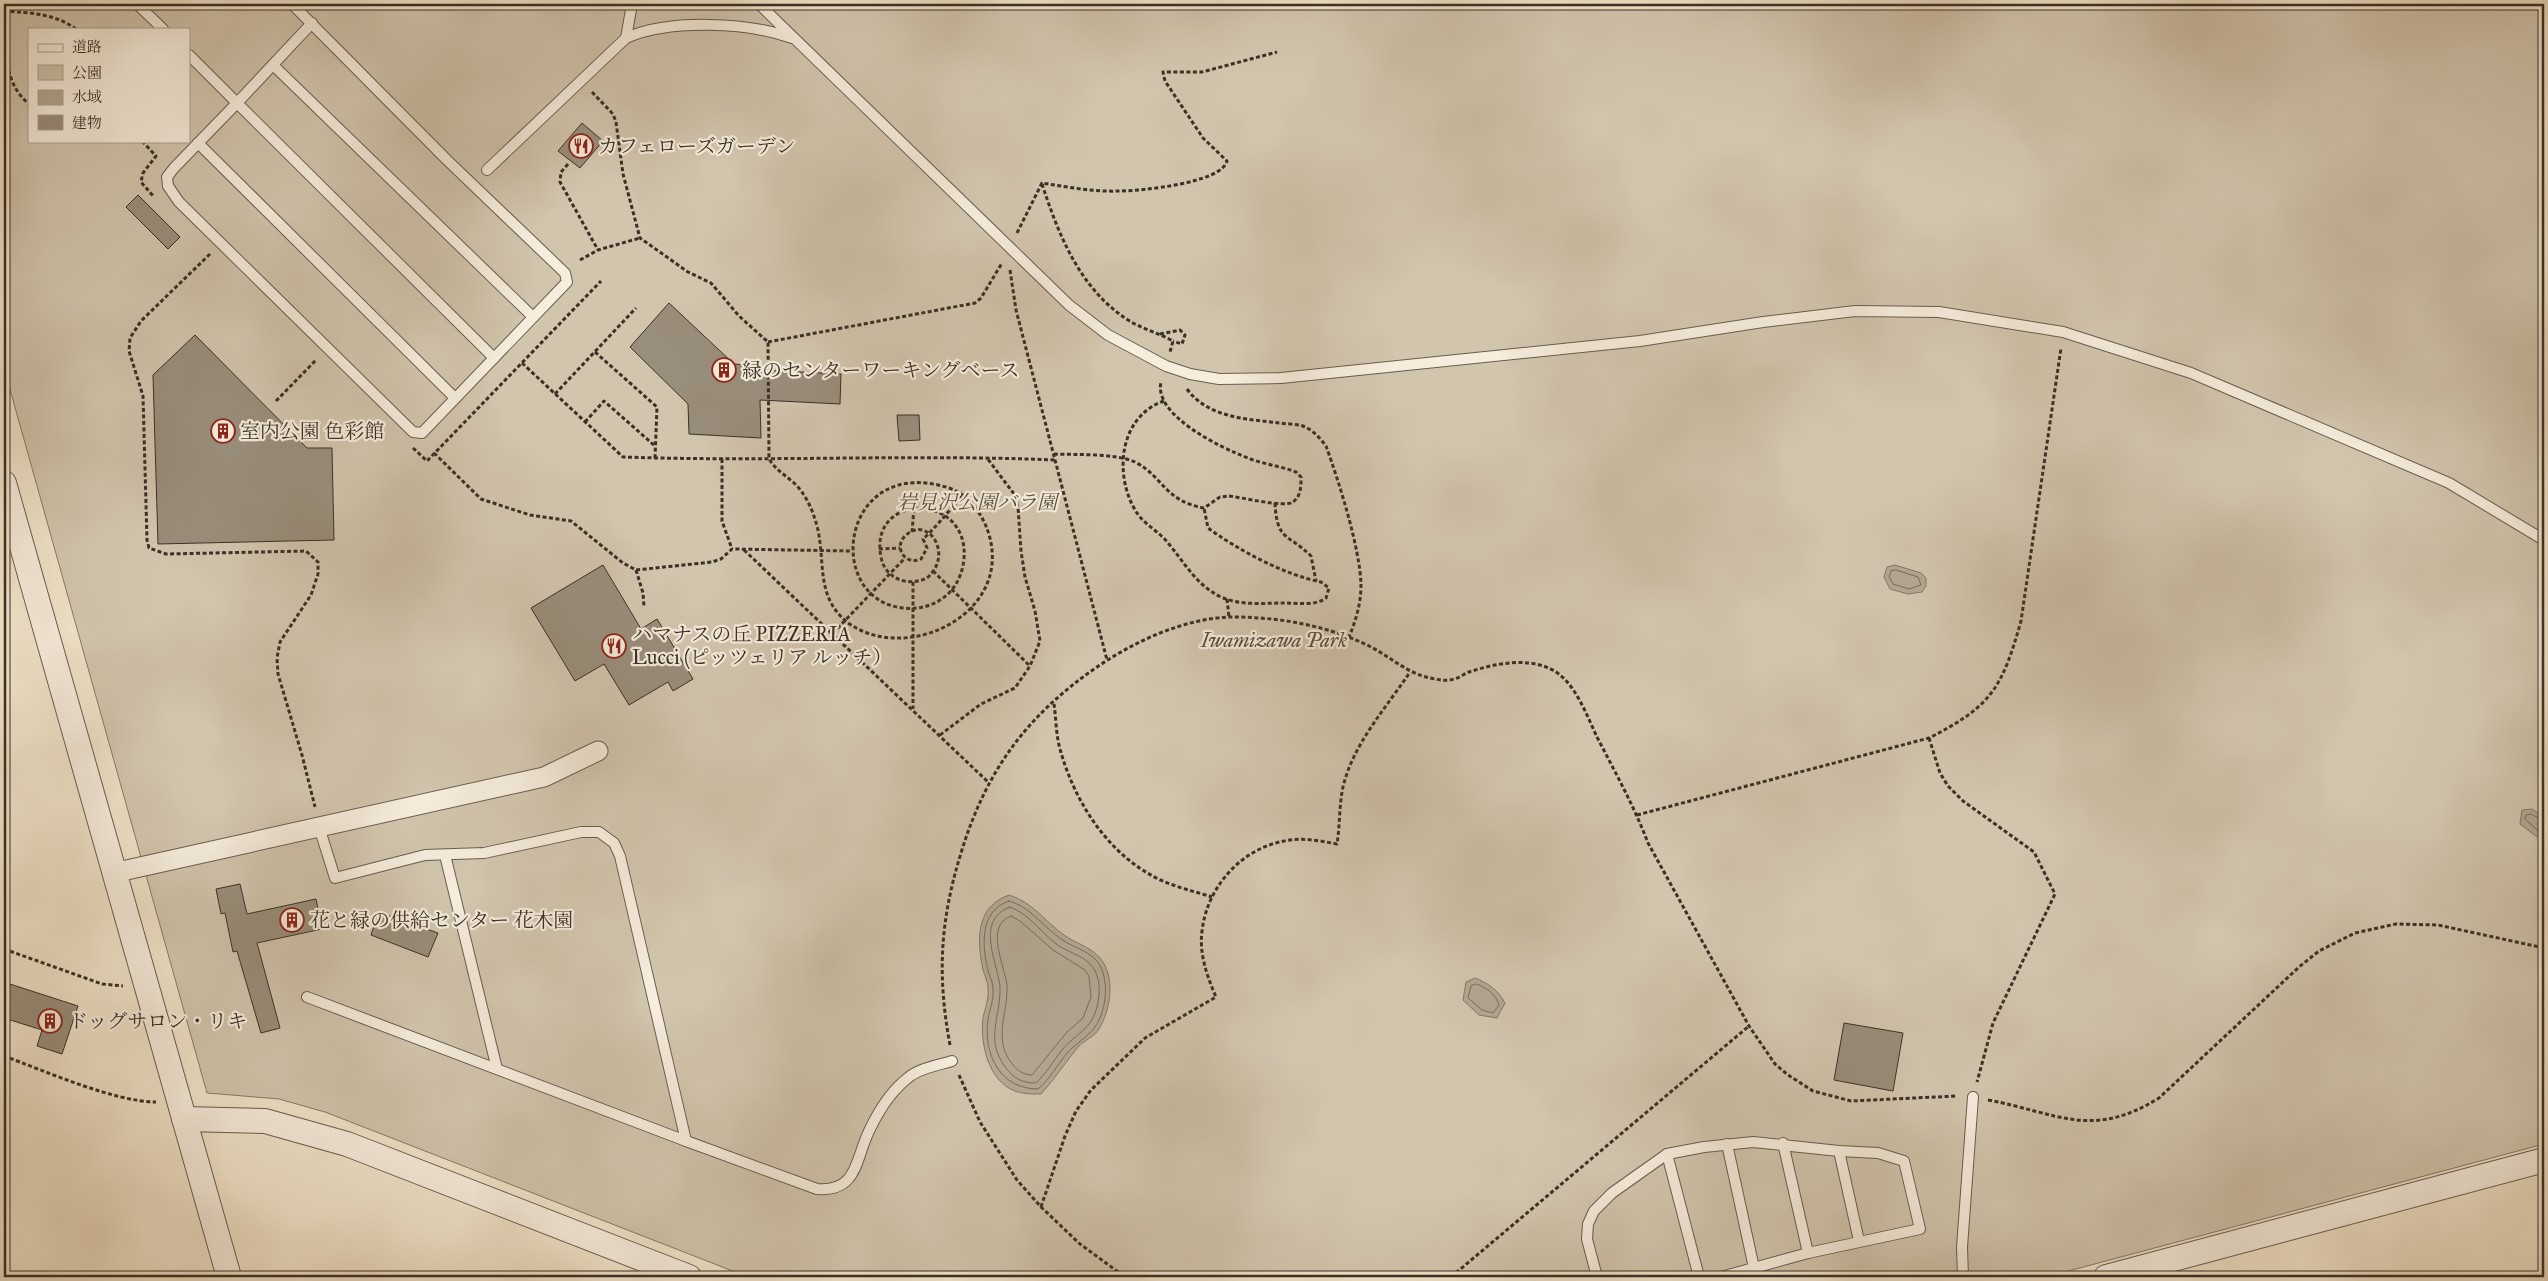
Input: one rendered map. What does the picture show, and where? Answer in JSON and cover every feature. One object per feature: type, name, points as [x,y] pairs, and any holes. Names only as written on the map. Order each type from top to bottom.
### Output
[{"type":"street","points":[[4,483],[229,1277]]},
{"type":"street","points":[[113,873],[544,777],[598,751]]},
{"type":"street","points":[[182,1110],[265,1121],[347,1144],[689,1277]]},
{"type":"street","points":[[2106,1277],[2544,1160]]},
{"type":"lane","points":[[137,4],[162,28]]},
{"type":"lane","points":[[292,4],[312,23],[448,160],[565,273],[567,282],[422,433],[413,432],[186,209],[168,186],[167,176],[312,23]]},
{"type":"lane","points":[[626,38],[632,4]]},
{"type":"lane","points":[[758,4],[1069,304],[1090,322],[1125,345],[1169,367],[1218,379],[1281,378],[1640,341],[1763,322],[1855,311],[1939,312],[2063,332],[2190,373],[2449,483],[2544,538]]},
{"type":"lane","points":[[487,170],[582,82],[626,38],[642,31],[673,25],[772,31],[795,40]]},
{"type":"lane","points":[[190,56],[494,358]]},
{"type":"lane","points":[[273,65],[533,316]]},
{"type":"lane","points":[[198,143],[455,398]]},
{"type":"lane","points":[[320,827],[335,878],[425,855],[445,856],[484,853],[581,832],[599,832],[614,843],[620,856],[686,1141]]},
{"type":"lane","points":[[445,856],[497,1069]]},
{"type":"lane","points":[[307,997],[816,1189],[838,1188],[847,1181],[855,1169],[869,1130],[886,1102],[900,1085],[911,1075],[952,1061]]},
{"type":"lane","points":[[1963,1277],[1963,1239],[1973,1097]]},
{"type":"lane","points":[[1597,1277],[1587,1239],[1588,1224],[1594,1211],[1612,1193],[1667,1154],[1727,1144],[1753,1142],[1783,1143],[1839,1152],[1878,1153],[1904,1161],[1920,1229],[1808,1253],[1721,1277]]},
{"type":"lane","points":[[1783,1143],[1808,1253]]},
{"type":"lane","points":[[1727,1144],[1754,1268]]},
{"type":"lane","points":[[1839,1152],[1859,1241]]},
{"type":"lane","points":[[1667,1154],[1699,1277]]},
{"type":"path","points":[[28,103],[11,82],[5,61],[4,11],[49,15],[64,20],[75,28]]},
{"type":"path","points":[[1042,183],[1118,192],[1185,183],[1220,172],[1226,167],[1227,162],[1203,138],[1164,81],[1163,72],[1202,72],[1277,52]]},
{"type":"path","points":[[582,82],[613,114],[616,122],[623,174],[640,238],[688,272],[711,284],[739,316],[768,342],[770,459],[775,468],[795,484],[806,497],[818,529],[825,590],[832,605],[845,620],[859,628],[883,636],[914,638],[950,625],[971,608],[989,577],[993,552],[987,527],[974,506],[962,496],[954,490],[930,482],[905,482],[883,490],[866,507],[856,531],[852,551],[855,570],[872,593],[884,602],[895,607],[914,609],[930,605],[952,589],[962,568],[964,544],[956,528],[945,515],[922,507],[896,514],[887,524],[881,536],[879,549],[882,562],[890,575],[913,582],[927,578],[933,571],[940,553],[936,540],[929,534],[919,530],[905,536],[900,548],[905,558],[913,561],[921,559],[927,548],[922,539],[929,534],[945,515],[962,496]]},
{"type":"path","points":[[143,142],[156,156]]},
{"type":"path","points":[[568,164],[561,172],[560,182],[598,250]]},
{"type":"path","points":[[768,342],[975,303],[981,298],[1011,246],[1042,183]]},
{"type":"path","points":[[1042,183],[1066,248],[1082,275],[1112,309],[1129,321],[1182,344],[1185,335],[1180,330],[1160,334]]},
{"type":"path","points":[[580,260],[598,250],[640,238]]},
{"type":"path","points":[[1011,246],[1010,275],[1016,310],[1107,660]]},
{"type":"path","points":[[210,254],[141,321],[130,338],[129,351],[143,396],[147,540],[149,548],[166,554],[306,551],[318,562],[318,574],[311,595],[280,642],[277,658],[278,674],[302,755],[320,827]]},
{"type":"path","points":[[601,281],[434,453],[482,499],[530,515],[571,521],[623,563],[636,570],[712,562],[721,559],[732,549],[852,551]]},
{"type":"path","points":[[555,394],[636,308]]},
{"type":"path","points":[[1637,815],[1929,738],[1967,716],[1992,694],[1999,684],[2021,621],[2063,332]]},
{"type":"path","points":[[1173,341],[1169,367],[1159,392],[1167,408],[1191,428],[1217,444],[1247,458],[1296,472],[1302,477],[1298,497],[1291,504],[1228,496],[1220,497],[1204,508]]},
{"type":"path","points":[[595,352],[658,406],[655,458]]},
{"type":"path","points":[[276,401],[316,360]]},
{"type":"path","points":[[522,363],[623,457],[722,459],[987,458],[1056,460]]},
{"type":"path","points":[[1169,367],[1194,399],[1218,412],[1239,418],[1302,426],[1316,434],[1326,446],[1358,559],[1361,585],[1358,616],[1349,637]]},
{"type":"path","points":[[585,422],[604,401],[656,447]]},
{"type":"path","points":[[1164,401],[1149,409],[1133,424],[1123,450],[1122,458],[1128,495],[1140,517],[1169,543],[1191,575],[1221,597],[1253,604],[1321,602],[1326,598],[1328,588],[1322,582],[1242,551],[1208,528],[1204,508]]},
{"type":"path","points":[[1054,454],[1122,458],[1135,462],[1178,500],[1204,508]]},
{"type":"path","points":[[940,735],[981,704],[1015,688],[1030,666],[1040,641],[1035,611],[1020,551],[1018,507],[1014,494],[987,458]]},
{"type":"path","points":[[722,459],[722,521],[732,549]]},
{"type":"path","points":[[1275,503],[1279,529],[1290,541],[1311,556],[1316,581]]},
{"type":"path","points":[[912,532],[914,508]]},
{"type":"path","points":[[879,549],[900,548]]},
{"type":"path","points":[[744,549],[914,709],[988,782]]},
{"type":"path","points":[[833,632],[905,558]]},
{"type":"path","points":[[636,570],[643,593],[644,606]]},
{"type":"path","points":[[933,571],[1030,666]]},
{"type":"path","points":[[913,582],[914,709]]},
{"type":"path","points":[[1227,599],[1229,617]]},
{"type":"path","points":[[1126,1277],[1080,1244],[1041,1207],[1017,1180],[980,1122],[952,1061],[942,989],[940,958],[946,910],[967,834],[988,782],[1019,738],[1084,676],[1140,640],[1170,630],[1229,617],[1309,625],[1349,637],[1392,659],[1410,672],[1446,680],[1503,663],[1523,663],[1551,669],[1572,687],[1637,815],[1648,843],[1749,1026],[1775,1064],[1813,1091],[1851,1101],[1973,1097],[2074,1120],[2101,1121],[2129,1115],[2159,1098],[2319,951],[2355,933],[2396,924],[2438,926],[2544,948]]},
{"type":"path","points":[[1041,1207],[1065,1136],[1076,1111],[1091,1090],[1145,1038],[1216,997],[1204,968],[1202,930],[1217,886],[1243,858],[1270,844],[1286,840],[1311,840],[1338,844],[1343,788],[1348,772],[1366,735],[1410,672]]},
{"type":"path","points":[[1054,703],[1059,748],[1074,789],[1114,848],[1145,871],[1164,882],[1212,897]]},
{"type":"path","points":[[1929,738],[1940,773],[1948,786],[1963,800],[2034,852],[2055,894],[1994,1023],[1973,1097]]},
{"type":"path","points":[[4,949],[102,984],[146,989]]},
{"type":"path","points":[[1450,1277],[1749,1026]]},
{"type":"path","points":[[4,1056],[72,1081],[141,1102],[182,1110]]},
{"type":"green space","name":"Iwamizawa Park","points":[[4,4],[2544,4],[2544,1144],[2046,1277],[748,1277],[325,1112],[279,1099],[207,1093],[4,368]]},
{"type":"water","points":[[1895,565],[1921,573],[1926,578],[1926,586],[1922,592],[1908,594],[1890,589],[1884,577],[1887,567]]},
{"type":"water","points":[[2532,809],[2544,817],[2544,842],[2520,824],[2522,810]]},
{"type":"water","points":[[1009,895],[1018,898],[1032,907],[1064,935],[1095,953],[1104,964],[1110,982],[1109,1002],[1099,1029],[1079,1046],[1041,1094],[1015,1091],[998,1079],[988,1060],[983,1039],[982,1028],[988,984],[981,959],[981,926],[984,916],[990,908],[998,900]]},
{"type":"water","points":[[1475,978],[1492,988],[1505,1003],[1497,1018],[1479,1015],[1463,1000],[1466,982]]},
{"type":"building","name":"カフェローズガーデン","points":[[582,123],[603,141],[580,168],[558,151]]},
{"type":"building","points":[[138,195],[180,237],[168,249],[126,207]]},
{"type":"building","name":"緑のセンターワーキングベース","points":[[669,303],[734,364],[760,366],[760,370],[841,374],[840,404],[760,400],[761,438],[689,434],[688,404],[630,347]]},
{"type":"building","name":"室内公園 色彩館","points":[[195,335],[307,448],[332,448],[334,540],[158,544],[153,375]]},
{"type":"building","points":[[897,415],[919,415],[920,440],[899,441]]},
{"type":"building","name":"ハマナスの丘 PIZZERIA Lucci (ピッツェリア ルッチ）","points":[[603,565],[641,629],[657,619],[693,679],[673,691],[668,682],[629,705],[604,664],[575,681],[531,608]]},
{"type":"building","points":[[240,884],[247,914],[316,899],[322,929],[257,943],[280,1028],[261,1033],[237,951],[233,952],[225,913],[221,914],[216,889]]},
{"type":"building","points":[[379,912],[438,933],[428,957],[371,935]]},
{"type":"building","name":"ドッグサロン・リキ","points":[[10,984],[78,1006],[62,1054],[37,1046],[42,1030],[4,1018],[4,1004]]},
{"type":"building","points":[[1844,1023],[1903,1033],[1893,1091],[1834,1080]]},
{"type":"place","name":"カフェローズガーデン","points":[[581,146]]},
{"type":"place","name":"緑のセンターワーキングベース","points":[[724,370]]},
{"type":"place","name":"室内公園 色彩館","points":[[223,431]]},
{"type":"place","name":"ハマナスの丘 PIZZERIA Lucci (ピッツェリア ルッチ）","points":[[614,646]]},
{"type":"place","name":"花と緑の供給センター 花木園","points":[[292,920]]},
{"type":"place","name":"ドッグサロン・リキ","points":[[50,1021]]},
{"type":"park label","name":"岩見沢公園バラ園","points":[[977,502]]}]
